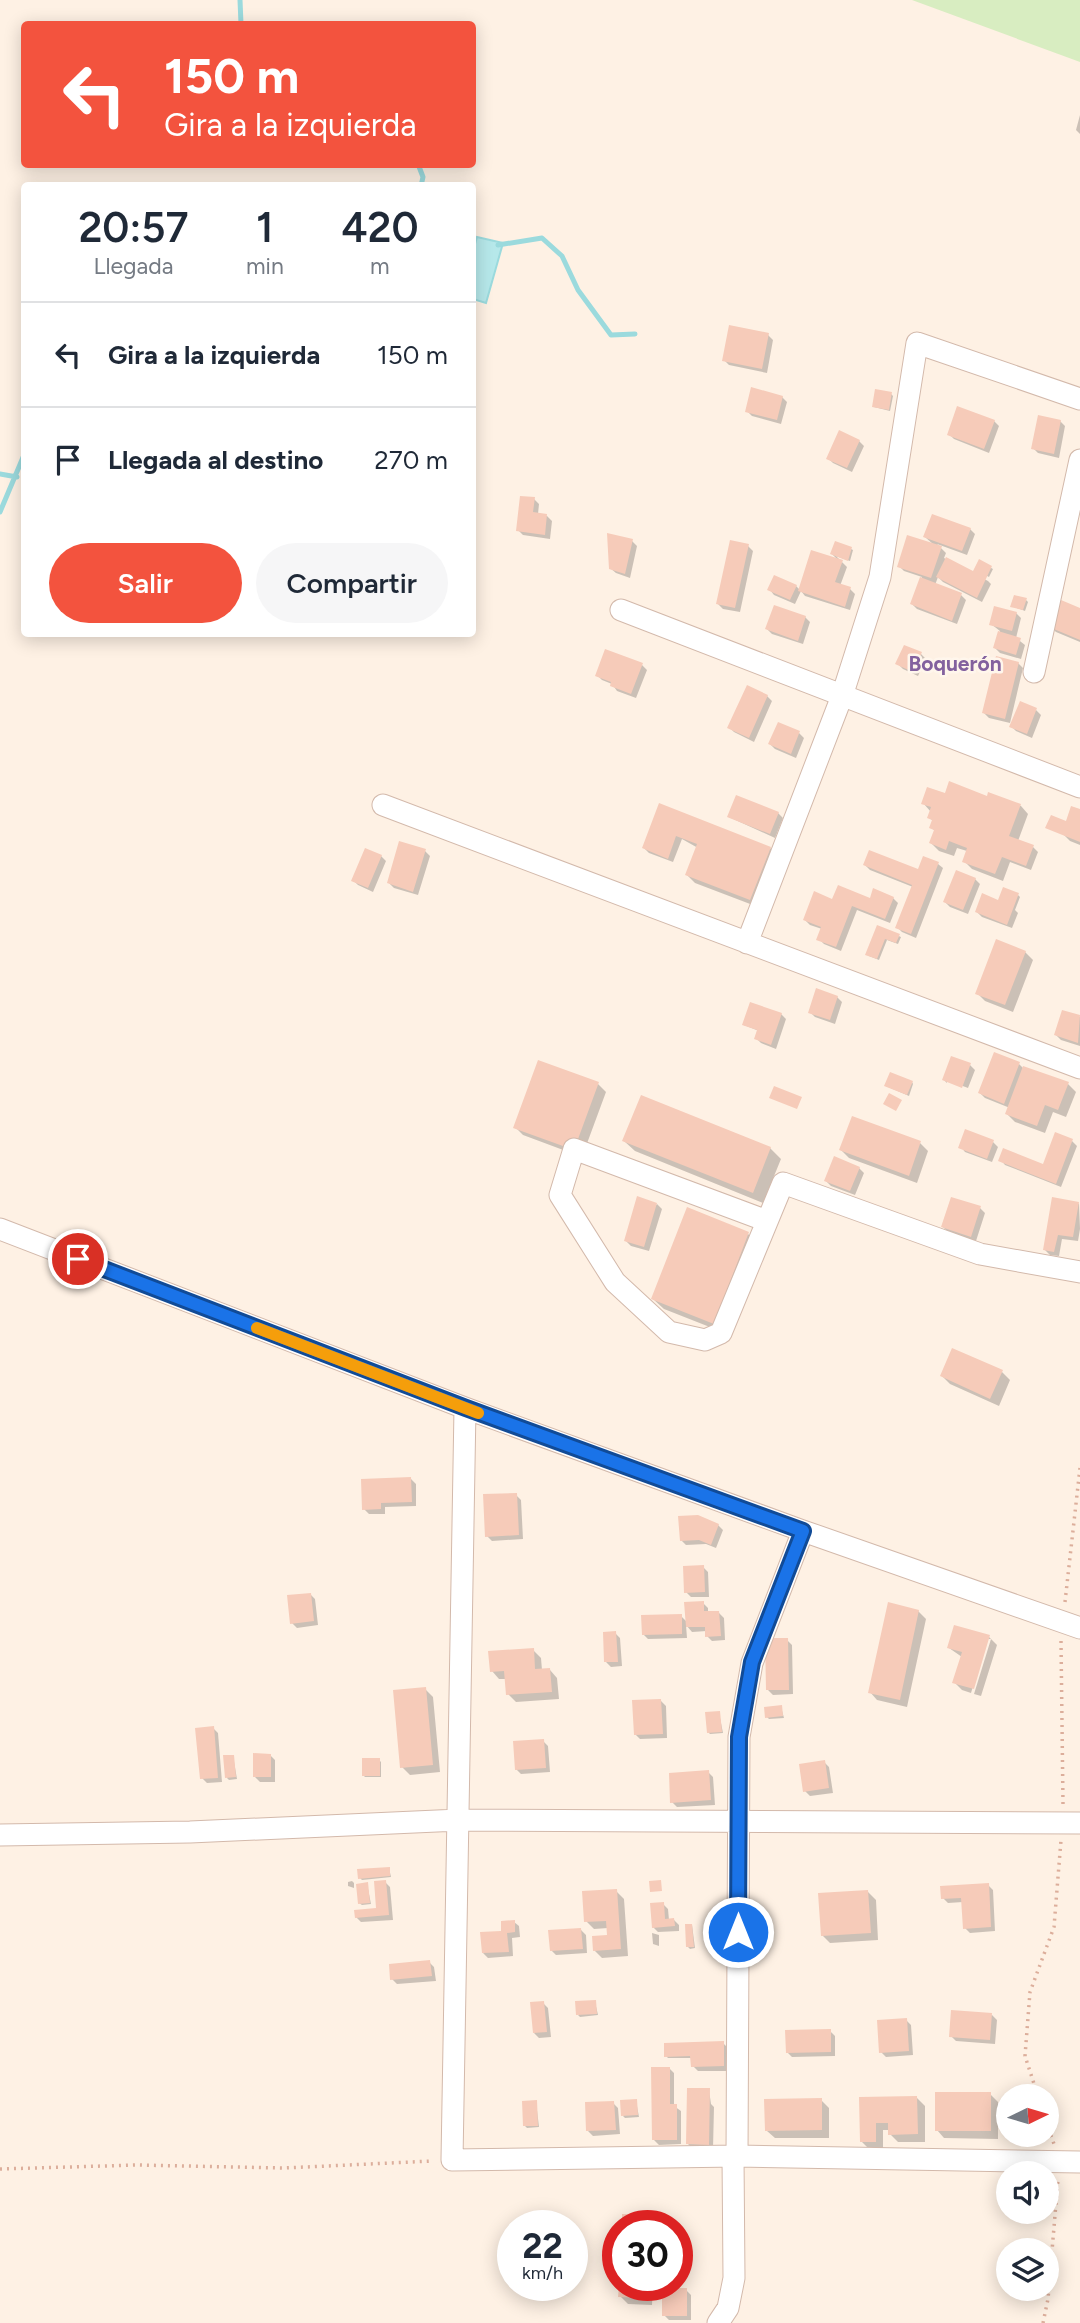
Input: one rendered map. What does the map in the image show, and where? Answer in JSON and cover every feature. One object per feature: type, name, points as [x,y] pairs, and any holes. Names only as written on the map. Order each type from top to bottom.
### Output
[{"type":"street","points":[[747,943],[842,696],[880,577],[917,342],[1080,399]]},
{"type":"street","points":[[1034,672],[1080,460]]},
{"type":"street","points":[[621,610],[1080,787]]},
{"type":"street","points":[[383,805],[1080,1068]]},
{"type":"street","points":[[767,1221],[575,1149],[560,1195],[615,1282],[669,1332],[705,1340],[721,1333],[767,1221],[783,1182],[980,1254],[1080,1272]]},
{"type":"street","points":[[0,1229],[466,1408],[1071,1625]]},
{"type":"street","points":[[466,1408],[452,2160],[735,2156],[1070,2162]]},
{"type":"street","points":[[718,2323],[728,2308],[734,2278],[739,1737],[752,1662],[803,1531]]},
{"type":"street","points":[[0,1835],[190,1832],[458,1820],[1071,1823]]},
{"type":"path","points":[[1034,2084],[1025,2056],[1030,1992],[1054,1927],[1071,1823],[1071,1625],[1080,1468]]},
{"type":"path","points":[[0,2169],[137,2165],[284,2168],[452,2160]]},
{"type":"path","points":[[1043,2323],[1070,2162]]},
{"type":"green space","points":[[912,0],[1080,0],[1080,62]]},
{"type":"water","points":[[477,237],[503,243],[486,303],[476,300]]},
{"type":"building","points":[[729,325],[769,333],[762,369],[722,361]]},
{"type":"building","points":[[751,387],[783,396],[777,420],[745,412]]},
{"type":"building","points":[[875,389],[892,392],[889,410],[872,407]]},
{"type":"building","points":[[957,406],[995,420],[984,449],[947,435]]},
{"type":"building","points":[[1038,415],[1061,420],[1054,454],[1031,449]]},
{"type":"building","points":[[839,430],[860,440],[847,468],[826,459]]},
{"type":"building","points":[[520,496],[535,497],[533,512],[547,514],[545,535],[516,531]]},
{"type":"building","points":[[932,514],[971,528],[962,551],[923,537]]},
{"type":"building","points":[[607,533],[633,539],[625,574],[609,569]]},
{"type":"building","points":[[907,535],[942,546],[931,578],[897,567]]},
{"type":"building","points":[[730,540],[749,544],[735,608],[716,604]]},
{"type":"building","points":[[835,541],[852,547],[848,561],[830,554]]},
{"type":"building","points":[[811,550],[843,560],[835,582],[851,587],[845,607],[798,591]]},
{"type":"building","points":[[946,557],[973,571],[979,559],[992,566],[977,598],[936,577]]},
{"type":"building","points":[[774,575],[797,585],[790,600],[767,590]]},
{"type":"building","points":[[920,577],[962,593],[952,621],[910,604]]},
{"type":"building","points":[[1014,595],[1027,598],[1023,610],[1010,607]]},
{"type":"building","points":[[1061,600],[1080,608],[1080,640],[1049,627]]},
{"type":"building","points":[[774,605],[806,616],[798,641],[765,629]]},
{"type":"building","points":[[994,606],[1017,612],[1012,631],[989,625]]},
{"type":"building","points":[[998,631],[1021,638],[1016,655],[993,648]]},
{"type":"building","points":[[904,645],[922,652],[913,672],[895,664]]},
{"type":"building","points":[[605,649],[643,663],[631,694],[610,686],[611,682],[595,676]]},
{"type":"building","points":[[996,656],[1019,662],[1005,719],[982,713]]},
{"type":"building","points":[[747,685],[768,695],[749,738],[727,728]]},
{"type":"building","points":[[1020,701],[1037,708],[1027,734],[1009,727]]},
{"type":"building","points":[[778,722],[800,731],[791,754],[768,744]]},
{"type":"building","points":[[949,781],[987,796],[988,792],[1021,804],[1009,836],[1034,845],[1026,866],[1002,857],[995,874],[962,862],[967,848],[949,841],[946,850],[929,843],[934,830],[929,828],[932,820],[927,818],[931,807],[921,804],[927,787],[945,793]]},
{"type":"building","points":[[736,795],[779,812],[770,834],[727,817]]},
{"type":"building","points":[[659,803],[771,847],[750,900],[685,875],[697,844],[676,836],[668,859],[642,848]]},
{"type":"building","points":[[1071,806],[1080,809],[1080,842],[1045,828],[1051,815],[1066,821]]},
{"type":"building","points":[[399,841],[426,849],[413,892],[387,883]]},
{"type":"building","points":[[365,848],[382,855],[368,888],[351,881]]},
{"type":"building","points":[[869,850],[918,869],[923,856],[939,862],[911,934],[895,928],[912,885],[863,865]]},
{"type":"building","points":[[956,870],[976,878],[963,910],[943,902]]},
{"type":"building","points":[[838,885],[870,898],[873,888],[894,897],[885,919],[852,906],[836,947],[816,940],[821,927],[803,920],[814,891],[832,899]]},
{"type":"building","points":[[1003,887],[1019,893],[1007,925],[975,912],[982,893],[998,900]]},
{"type":"building","points":[[877,925],[900,934],[896,943],[885,939],[877,959],[865,955]]},
{"type":"building","points":[[996,939],[1026,951],[1005,1005],[975,994]]},
{"type":"building","points":[[816,988],[838,996],[830,1020],[808,1013]]},
{"type":"building","points":[[750,1002],[782,1013],[771,1045],[754,1039],[757,1030],[742,1025]]},
{"type":"building","points":[[1062,1010],[1080,1015],[1078,1043],[1054,1035]]},
{"type":"building","points":[[994,1052],[1020,1062],[1004,1104],[978,1093]]},
{"type":"building","points":[[951,1056],[971,1063],[962,1088],[942,1080]]},
{"type":"building","points":[[538,1060],[599,1082],[574,1150],[513,1128]]},
{"type":"building","points":[[1023,1066],[1069,1082],[1058,1110],[1045,1105],[1037,1126],[1005,1114]]},
{"type":"building","points":[[890,1072],[913,1081],[907,1095],[884,1086]]},
{"type":"building","points":[[774,1086],[802,1097],[797,1109],[769,1098]]},
{"type":"building","points":[[889,1093],[902,1100],[896,1111],[883,1104]]},
{"type":"building","points":[[641,1095],[771,1147],[753,1193],[622,1141]]},
{"type":"building","points":[[852,1116],[921,1141],[909,1176],[839,1150]]},
{"type":"building","points":[[965,1129],[994,1140],[987,1159],[958,1148]]},
{"type":"building","points":[[1055,1132],[1073,1139],[1056,1184],[998,1161],[1003,1148],[1043,1164]]},
{"type":"building","points":[[834,1156],[860,1167],[850,1191],[824,1181]]},
{"type":"building","points":[[637,1196],[657,1203],[644,1247],[624,1241]]},
{"type":"building","points":[[951,1197],[981,1206],[971,1237],[941,1227]]},
{"type":"building","points":[[1052,1197],[1079,1202],[1073,1237],[1058,1235],[1054,1252],[1043,1250]]},
{"type":"building","points":[[687,1207],[749,1232],[714,1324],[651,1299]]},
{"type":"building","points":[[952,1348],[1003,1370],[990,1399],[940,1376]]},
{"type":"building","points":[[411,1477],[412,1502],[381,1503],[381,1509],[362,1510],[361,1479]]},
{"type":"building","points":[[517,1493],[519,1535],[485,1537],[483,1494]]},
{"type":"building","points":[[698,1515],[719,1524],[711,1545],[699,1540],[680,1541],[678,1516]]},
{"type":"building","points":[[704,1565],[705,1592],[684,1593],[683,1566]]},
{"type":"building","points":[[311,1593],[314,1621],[290,1624],[287,1595]]},
{"type":"building","points":[[704,1601],[704,1611],[719,1611],[721,1636],[705,1637],[705,1627],[686,1627],[684,1602]]},
{"type":"building","points":[[888,1602],[919,1610],[900,1700],[868,1693]]},
{"type":"building","points":[[682,1614],[682,1634],[642,1635],[641,1615]]},
{"type":"building","points":[[954,1625],[990,1635],[974,1689],[952,1683],[962,1652],[947,1648]]},
{"type":"building","points":[[616,1631],[618,1662],[604,1662],[603,1632]]},
{"type":"building","points":[[765,1638],[788,1638],[789,1690],[766,1690]]},
{"type":"building","points":[[534,1648],[535,1669],[550,1668],[552,1692],[506,1695],[504,1671],[490,1672],[488,1651]]},
{"type":"building","points":[[426,1687],[433,1765],[400,1768],[393,1690]]},
{"type":"building","points":[[661,1699],[663,1734],[634,1735],[632,1700]]},
{"type":"building","points":[[782,1705],[783,1716],[765,1718],[764,1707]]},
{"type":"building","points":[[720,1711],[722,1732],[707,1733],[705,1712]]},
{"type":"building","points":[[214,1726],[218,1778],[200,1779],[195,1728]]},
{"type":"building","points":[[544,1739],[546,1768],[515,1770],[513,1741]]},
{"type":"building","points":[[253,1753],[271,1754],[271,1777],[253,1777]]},
{"type":"building","points":[[223,1755],[234,1755],[236,1777],[225,1778]]},
{"type":"building","points":[[362,1758],[380,1758],[380,1776],[362,1776]]},
{"type":"building","points":[[825,1760],[829,1788],[803,1792],[799,1764]]},
{"type":"building","points":[[709,1770],[711,1800],[670,1803],[669,1773]]},
{"type":"building","points":[[390,1867],[390,1876],[358,1879],[357,1869]]},
{"type":"building","points":[[386,1880],[389,1915],[355,1918],[354,1910],[376,1908],[374,1881]]},
{"type":"building","points":[[661,1880],[662,1891],[650,1892],[649,1881]]},
{"type":"building","points":[[368,1882],[370,1903],[358,1904],[356,1884]]},
{"type":"building","points":[[989,1883],[991,1927],[963,1929],[961,1898],[941,1899],[940,1886]]},
{"type":"building","points":[[617,1889],[621,1949],[593,1951],[592,1936],[607,1935],[606,1921],[584,1922],[582,1891]]},
{"type":"building","points":[[868,1890],[871,1933],[821,1936],[818,1893]]},
{"type":"building","points":[[664,1902],[665,1919],[674,1918],[675,1926],[652,1928],[650,1903]]},
{"type":"building","points":[[515,1920],[515,1932],[507,1933],[509,1952],[482,1953],[480,1932],[501,1931],[501,1921]]},
{"type":"building","points":[[685,1924],[692,1924],[694,1947],[686,1947]]},
{"type":"building","points":[[581,1928],[583,1949],[550,1951],[548,1930]]},
{"type":"building","points":[[430,1960],[432,1976],[390,1980],[389,1964]]},
{"type":"building","points":[[596,2000],[597,2014],[576,2015],[575,2001]]},
{"type":"building","points":[[544,2001],[547,2032],[533,2033],[530,2002]]},
{"type":"building","points":[[951,2010],[992,2013],[990,2040],[949,2037]]},
{"type":"building","points":[[907,2018],[909,2051],[879,2053],[877,2020]]},
{"type":"building","points":[[831,2029],[831,2052],[786,2053],[785,2030]]},
{"type":"building","points":[[724,2041],[724,2066],[691,2067],[690,2056],[664,2057],[664,2043]]},
{"type":"building","points":[[651,2067],[670,2067],[670,2104],[677,2104],[677,2140],[652,2140]]},
{"type":"building","points":[[687,2088],[710,2088],[709,2145],[686,2144]]},
{"type":"building","points":[[935,2092],[991,2092],[991,2131],[935,2131]]},
{"type":"building","points":[[917,2096],[918,2134],[888,2135],[888,2123],[876,2123],[876,2142],[860,2142],[859,2097]]},
{"type":"building","points":[[822,2098],[822,2130],[765,2131],[764,2099]]},
{"type":"building","points":[[637,2099],[638,2115],[621,2116],[620,2100]]},
{"type":"building","points":[[537,2100],[538,2126],[523,2126],[522,2101]]},
{"type":"building","points":[[614,2101],[616,2130],[586,2131],[585,2102]]},
{"type":"building","points":[[662,2301],[687,2301],[687,2316],[662,2316]]},
{"type":"waterway","points":[[240,0],[241,21]]},
{"type":"waterway","points":[[420,168],[422,182]]},
{"type":"waterway","points":[[498,245],[542,238],[562,256],[578,290],[611,335],[635,334]]},
{"type":"waterway","points":[[0,512],[21,462]]},
{"type":"waterway","points":[[0,474],[17,477]]},
{"type":"slow traffic","points":[[257,1328],[478,1413]]},
{"type":"district","name":"Boquerón","points":[[955,664]]},
{"type":"route","points":[[78,1259],[466,1408],[803,1531],[752,1662],[739,1737],[738,1932]]}]
